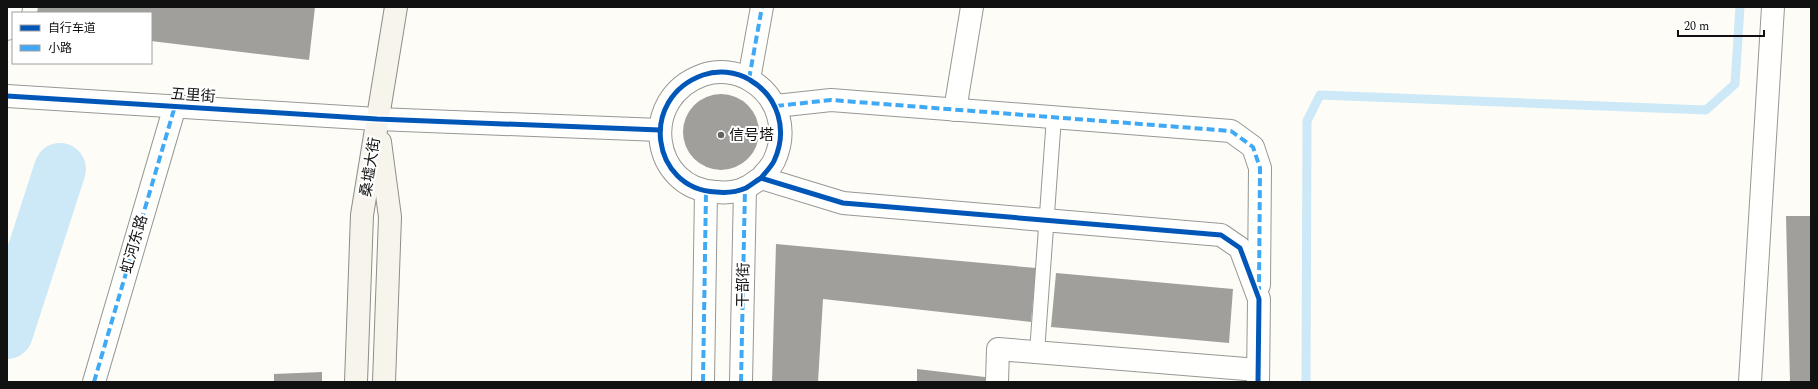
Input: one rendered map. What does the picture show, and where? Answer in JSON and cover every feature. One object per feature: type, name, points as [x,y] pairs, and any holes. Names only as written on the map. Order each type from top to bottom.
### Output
[{"type":"main road","points":[[377,119],[396,7]]},
{"type":"main road","name":"桑墟大街","points":[[356,382],[362,215],[377,119]]},
{"type":"main road","name":"桑墟大街","points":[[377,119],[390,216],[384,382]]},
{"type":"street","points":[[7,29],[11,7]]},
{"type":"street","points":[[749,79],[762,7]]},
{"type":"street","points":[[955,110],[972,7]]},
{"type":"street","points":[[1750,382],[1773,7]]},
{"type":"street","points":[[711,72],[730,73],[749,79],[764,90],[776,106],[781,125],[780,144],[774,163],[753,183],[726,193],[706,192],[687,184],[672,169],[663,151],[660,130],[664,110],[675,92],[691,80],[711,72]]},
{"type":"street","name":"五里街","points":[[7,96],[377,119],[660,130]]},
{"type":"street","points":[[776,106],[831,100],[1231,131],[1253,147],[1260,168],[1258,376],[998,349],[997,382]]},
{"type":"street","name":"虹河东路","points":[[94,382],[174,106]]},
{"type":"street","points":[[753,183],[844,203],[1221,235],[1240,248],[1259,299]]},
{"type":"street","name":"干部街","points":[[741,382],[753,183]]},
{"type":"street","points":[[703,382],[706,192]]},
{"type":"lane","points":[[1037,352],[1054,117]]},
{"type":"building","points":[[38,7],[315,7],[309,60],[152,41],[152,12],[37,12]]},
{"type":"building","name":"信号塔","points":[[714,94],[728,94],[742,100],[753,111],[759,125],[759,139],[756,147],[748,159],[742,164],[728,170],[714,170],[700,164],[689,153],[683,139],[683,125],[689,111],[700,100]]},
{"type":"building","points":[[1786,216],[1811,216],[1811,382],[1790,382]]},
{"type":"building","points":[[776,244],[1036,268],[1031,322],[823,299],[818,382],[772,382]]},
{"type":"building","points":[[1056,273],[1233,289],[1229,343],[1051,327]]},
{"type":"building","points":[[917,369],[985,377],[985,382],[917,382]]},
{"type":"building","points":[[322,372],[322,382],[274,382],[274,374]]},
{"type":"waterway","points":[[1306,382],[1307,121],[1320,95],[1706,110],[1735,84],[1740,7]]},
{"type":"waterway","points":[[7,333],[60,169]]},
{"type":"marked path","points":[[749,79],[762,7]]},
{"type":"marked path","points":[[776,106],[831,100],[1231,131],[1253,147],[1260,168],[1259,290]]},
{"type":"marked path","points":[[94,382],[175,106]]},
{"type":"marked path","points":[[741,382],[745,188]]},
{"type":"marked path","points":[[703,382],[706,192]]},
{"type":"cycle path","points":[[761,178],[774,161],[780,138],[778,116],[774,105],[768,96],[760,87],[745,77],[726,72],[708,73],[682,87],[668,103],[661,121],[661,141],[666,160],[677,176],[694,187],[716,192],[731,192],[746,188],[761,178],[843,203],[1221,235],[1240,248],[1259,299],[1258,382]]},
{"type":"cycle path","points":[[7,96],[377,119],[660,130]]},
{"type":"place","name":"信号塔","points":[[721,135]]}]
